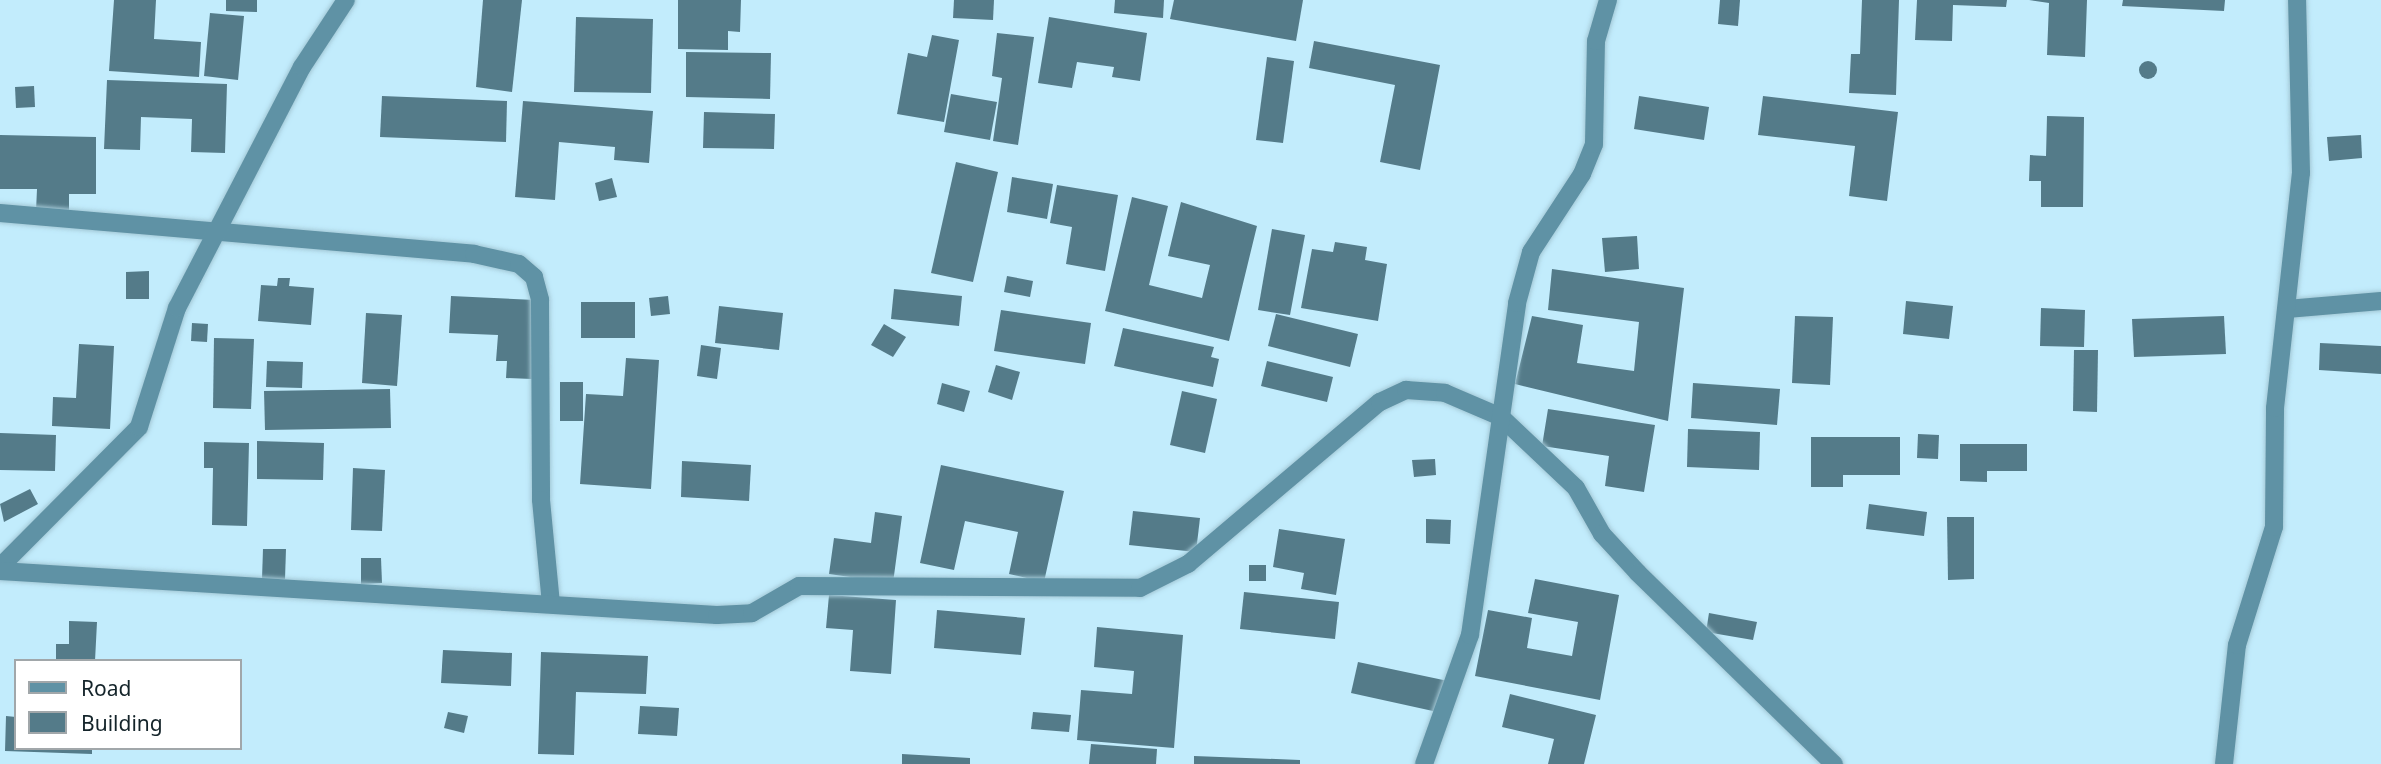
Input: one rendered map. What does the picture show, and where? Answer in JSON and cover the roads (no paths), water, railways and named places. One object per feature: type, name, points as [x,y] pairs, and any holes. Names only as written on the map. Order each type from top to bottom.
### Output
[{"type":"street","points":[[0,569],[139,428],[177,308],[302,67],[346,0]]},
{"type":"street","points":[[1424,764],[1470,635],[1517,303],[1531,252],[1582,174],[1594,144],[1596,41],[1608,0]]},
{"type":"street","points":[[2224,764],[2237,645],[2274,527],[2275,408],[2301,173],[2297,0]]},
{"type":"street","points":[[0,213],[474,254],[519,264],[534,277],[551,604]]},
{"type":"street","points":[[2287,309],[2381,301]]},
{"type":"street","points":[[0,569],[717,615],[752,613],[799,586],[1140,588],[1199,555],[1380,402],[1406,390],[1445,393],[1501,417],[1576,488],[1602,534],[1638,573],[1834,764]]}]
